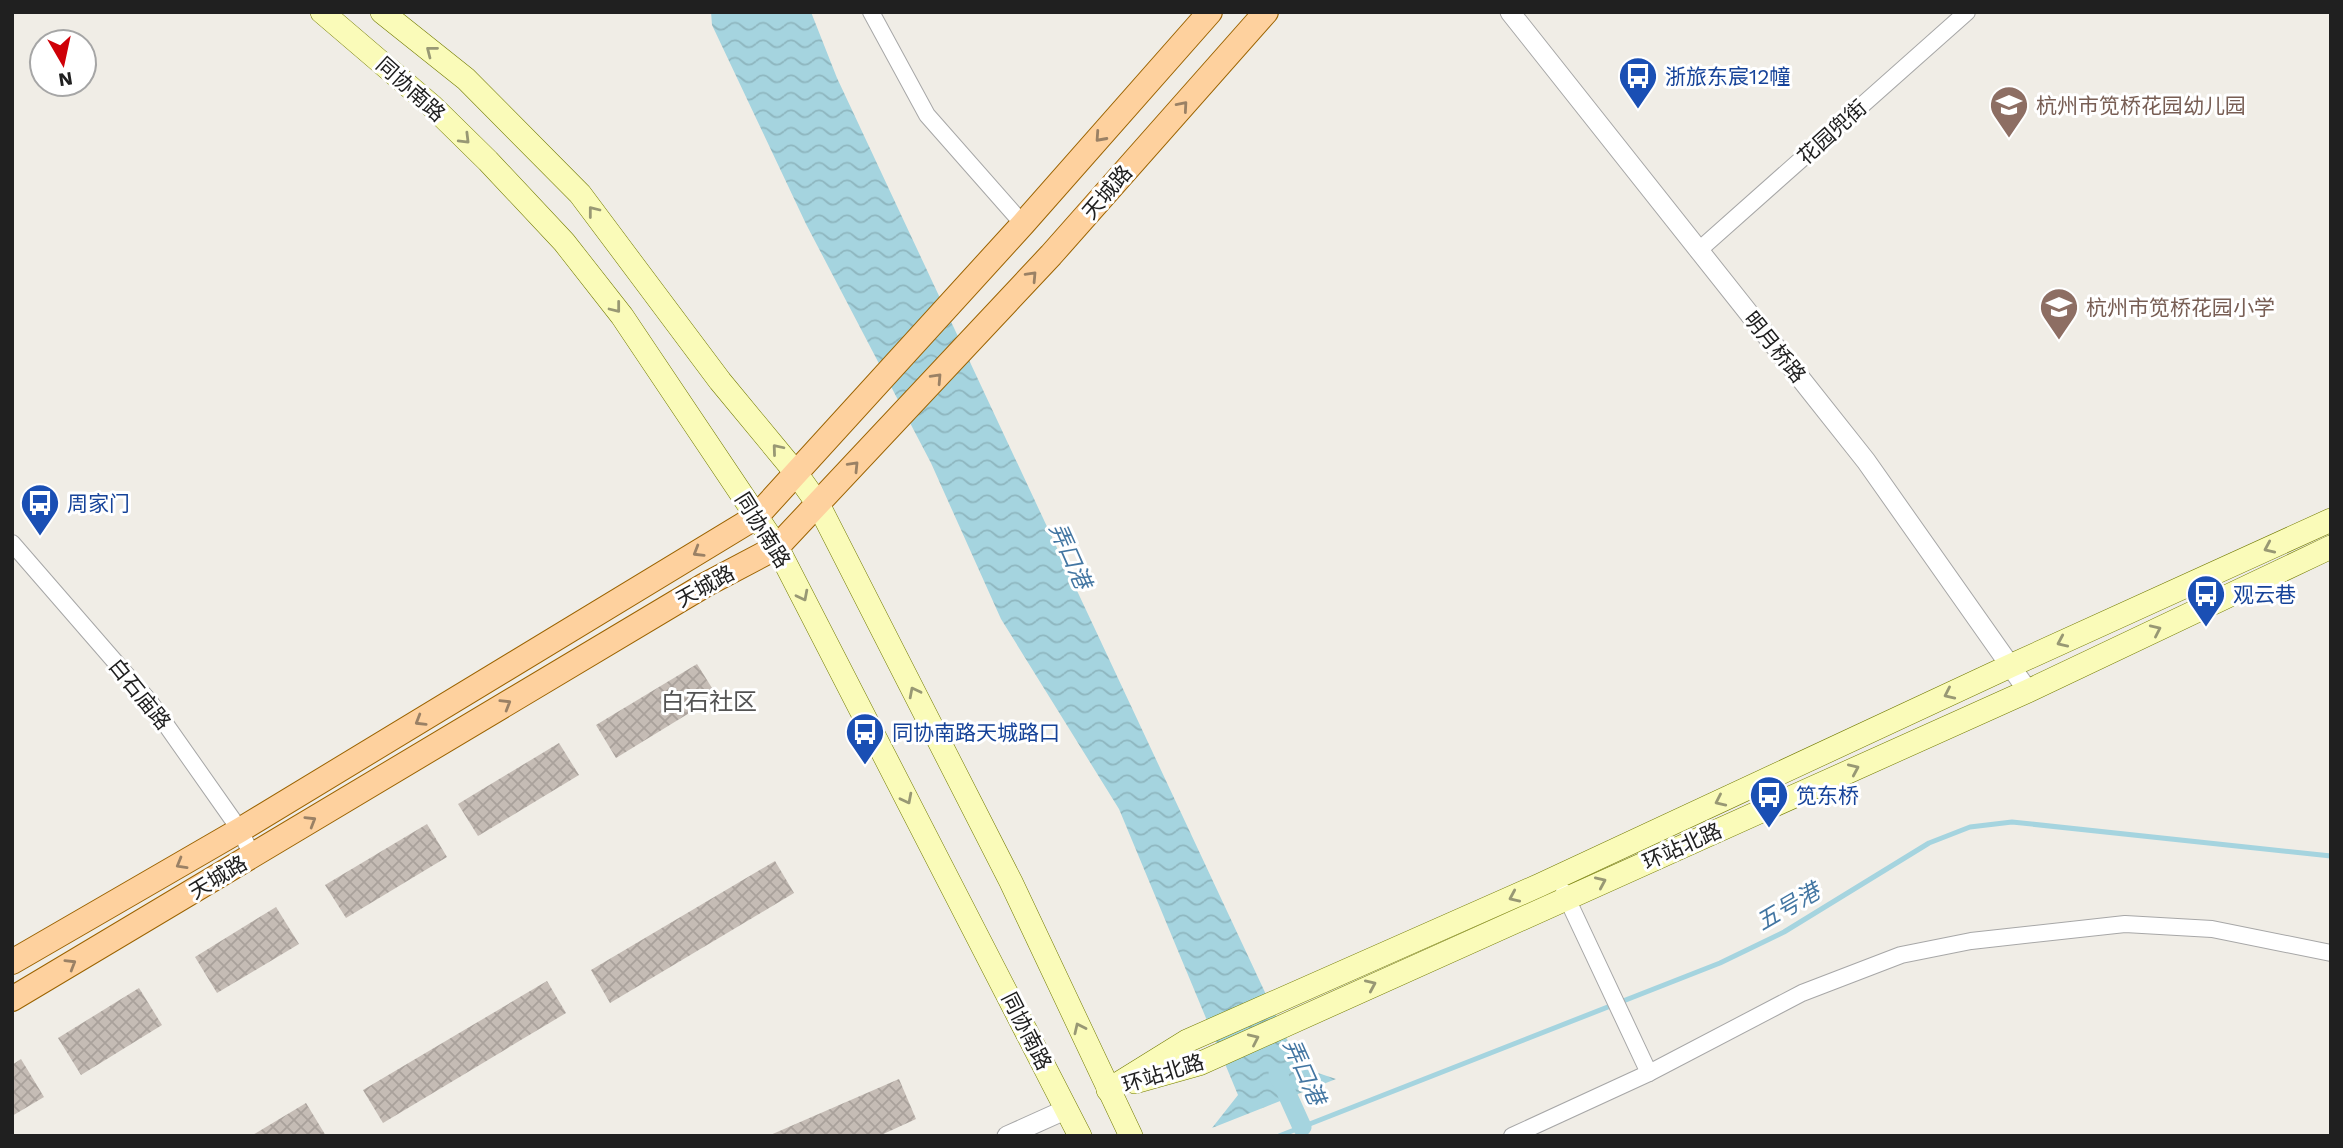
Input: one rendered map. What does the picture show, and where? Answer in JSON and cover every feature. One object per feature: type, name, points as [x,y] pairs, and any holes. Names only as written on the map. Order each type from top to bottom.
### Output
[{"type":"main road","name":"同协南路","points":[[322,12],[432,106],[564,242],[622,316],[778,547],[1080,1136]]},
{"type":"main road","name":"同协南路","points":[[382,12],[466,79],[580,194],[720,381],[796,473],[818,504],[1012,882],[1131,1136]]},
{"type":"main road","name":"天城路","points":[[12,962],[240,830],[756,517],[961,293],[1210,12]]},
{"type":"main road","name":"天城路","points":[[12,999],[705,585],[778,547],[985,327],[1266,12]]},
{"type":"main road","name":"环站北路","points":[[1108,1090],[1199,1064],[1309,1013],[2011,666],[2331,520]]},
{"type":"main road","name":"环站北路","points":[[1108,1090],[1187,1041],[1297,992],[1562,887],[2028,691],[2331,547]]},
{"type":"street","points":[[871,12],[928,115],[1023,224]]},
{"type":"street","name":"明月桥路","points":[[1510,12],[1866,461],[2028,691]]},
{"type":"street","name":"花园兜街","points":[[1698,251],[1967,12]]},
{"type":"street","name":"白石庙路","points":[[12,543],[150,702],[240,830],[253,856]]},
{"type":"street","points":[[1562,887],[1649,1073]]},
{"type":"street","points":[[1512,1136],[1649,1073],[1802,993],[1901,955],[1972,942],[2125,924],[2212,929],[2331,953]]},
{"type":"street","points":[[1007,1136],[1067,1109]]},
{"type":"water","points":[[711,12],[811,12],[837,78],[1300,1067],[1336,1079],[1212,1128],[1238,1095],[1119,809],[1001,619],[931,463],[806,224],[712,25]]},
{"type":"building","points":[[697,664],[717,696],[616,758],[596,725]]},
{"type":"building","points":[[559,743],[579,775],[478,836],[458,804]]},
{"type":"building","points":[[427,824],[447,857],[346,918],[325,885]]},
{"type":"building","points":[[775,861],[794,893],[610,1003],[591,970]]},
{"type":"building","points":[[276,907],[299,944],[217,993],[195,957]]},
{"type":"building","points":[[547,981],[566,1013],[383,1123],[363,1090]]},
{"type":"building","points":[[139,988],[162,1025],[81,1075],[58,1038]]},
{"type":"building","points":[[21,1059],[44,1097],[12,1116],[12,1065]]},
{"type":"building","points":[[899,1079],[916,1119],[879,1136],[768,1136]]},
{"type":"building","points":[[306,1103],[326,1136],[251,1136]]},
{"type":"waterway","name":"五号港","points":[[1279,1136],[1720,963],[1784,932],[1929,843],[1970,827],[2012,822],[2331,856]]},
{"type":"waterway","name":"弄口港","points":[[1278,1074],[1302,1127]]},
{"type":"place","name":"浙旅东宸12幢","points":[[1638,110]]},
{"type":"place","name":"杭州市笕桥花园幼儿园","points":[[2009,139]]},
{"type":"place","name":"杭州市笕桥花园小学","points":[[2059,341]]},
{"type":"place","name":"周家门","points":[[40,537]]},
{"type":"place","name":"观云巷","points":[[2206,628]]},
{"type":"place","name":"同协南路天城路口","points":[[865,766]]},
{"type":"place","name":"笕东桥","points":[[1769,829]]},
{"type":"district","name":"白石社区","points":[[709,702]]}]
